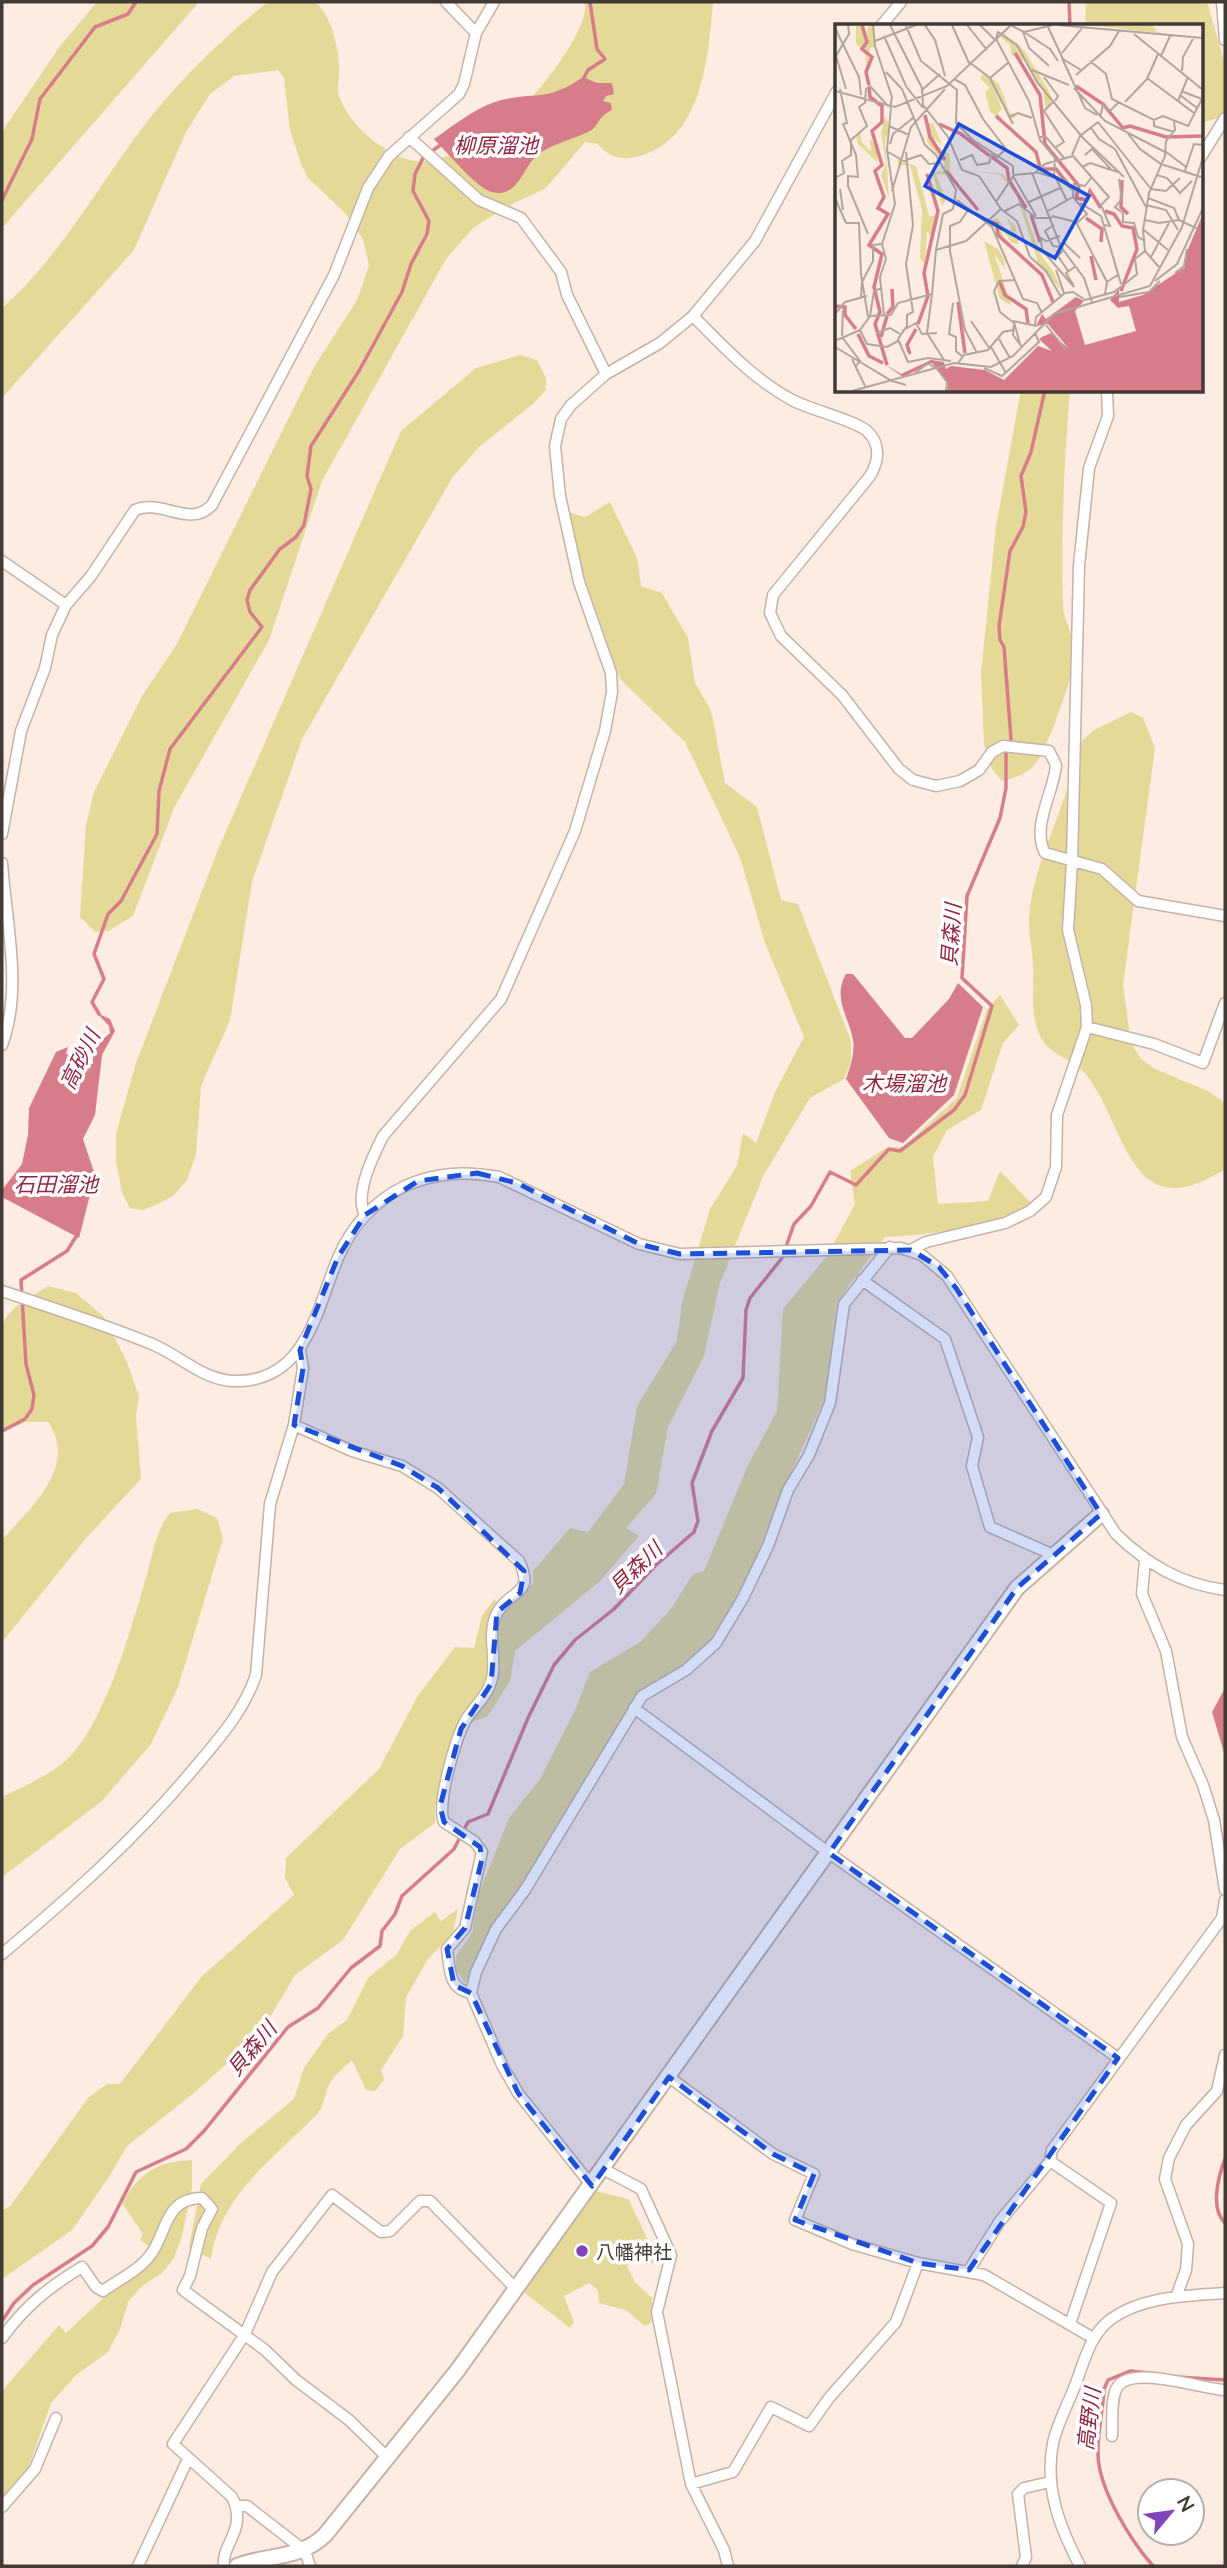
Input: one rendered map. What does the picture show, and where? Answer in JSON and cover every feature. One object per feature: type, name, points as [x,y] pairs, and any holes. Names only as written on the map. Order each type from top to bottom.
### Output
[{"type":"street","points":[[446,2],[476,33]]},
{"type":"street","points":[[2,834],[21,731],[45,668],[52,635],[66,605],[91,576],[135,510],[148,506],[194,516],[206,512],[212,505],[334,275],[368,188],[389,156],[459,94],[464,85],[476,33],[494,2]]},
{"type":"street","points":[[883,24],[901,2]]},
{"type":"street","points":[[1222,2],[1225,40]]},
{"type":"street","points":[[365,1215],[362,1201],[373,1157],[383,1136],[500,999],[575,831],[591,786],[612,692],[611,673],[579,582],[560,496],[555,446],[562,419],[571,405],[607,374],[660,343],[693,316],[755,241],[835,96]]},
{"type":"street","points":[[1202,155],[1225,118]]},
{"type":"street","points":[[409,137],[479,201],[521,218],[561,272],[572,306],[579,315],[590,346],[607,374]]},
{"type":"street","points":[[693,316],[767,385],[807,408],[864,429],[877,447],[877,459],[870,476],[774,595],[771,613],[781,636],[842,695],[899,769],[920,783],[936,786],[960,781],[979,770],[992,752],[1003,746],[1048,751],[1056,765],[1045,804],[1042,846],[1048,855],[1102,869],[1138,901],[1225,916]]},
{"type":"street","points":[[911,1250],[926,1242],[1017,1219],[1038,1206],[1046,1197],[1056,1167],[1057,1115],[1087,1027],[1086,1005],[1068,930],[1079,566],[1089,468],[1108,415],[1107,392]]},
{"type":"street","points":[[2,561],[66,605]]},
{"type":"street","points":[[2,863],[12,996],[10,1022],[2,1045]]},
{"type":"street","points":[[1087,1027],[1154,1044],[1203,1063],[1225,1003]]},
{"type":"street","points":[[2,1291],[157,1346],[223,1380],[238,1381],[266,1376],[300,1350],[316,1318],[338,1257],[365,1215],[381,1200],[418,1181],[456,1172],[477,1173],[517,1183],[639,1244],[680,1254],[890,1247],[911,1250],[939,1267],[956,1288],[1116,1534],[1145,1560],[1184,1581],[1225,1590]]},
{"type":"street","points":[[592,2186],[518,2093],[502,2066],[471,1993],[476,1972],[496,1929],[525,1890],[642,1696],[686,1670],[716,1643],[743,1598],[768,1546],[788,1490],[809,1455],[830,1403],[844,1304],[890,1247]]},
{"type":"street","points":[[862,1280],[945,1339],[978,1437],[972,1466],[990,1527],[1056,1556]]},
{"type":"street","points":[[2,1954],[68,1899],[147,1824],[229,1727],[249,1696],[257,1675],[270,1504],[294,1425],[303,1368],[300,1350]]},
{"type":"street","points":[[294,1425],[352,1451],[402,1466],[438,1488],[519,1561],[524,1572],[525,1582],[520,1592],[504,1604],[494,1622],[491,1684],[461,1729],[440,1806],[444,1822],[480,1847],[482,1858],[470,1892],[465,1928],[447,1949],[454,1985],[459,1991],[471,1993]]},
{"type":"street","points":[[237,2566],[305,2551],[326,2535],[388,2458],[592,2186],[1017,1588],[1101,1514]]},
{"type":"street","points":[[1145,1560],[1142,1594],[1166,1651],[1182,1737],[1203,1785],[1214,1820],[1225,1890]]},
{"type":"street","points":[[634,1708],[829,1853],[1118,2058]]},
{"type":"street","points":[[969,2270],[1000,2221],[1050,2161],[1052,2150],[1222,1918],[1225,1900]]},
{"type":"street","points":[[1176,2297],[1186,2270],[1188,2244],[1165,2179],[1169,2158],[1186,2125],[1217,2091],[1225,2056]]},
{"type":"street","points":[[669,2077],[773,2154],[814,2174],[795,2220],[852,2244],[918,2263],[969,2270],[984,2275],[1093,2338]]},
{"type":"street","points":[[1050,2161],[1111,2203],[1070,2324]]},
{"type":"street","points":[[603,2169],[641,2189],[671,2255],[657,2312],[691,2484],[724,2550],[729,2566]]},
{"type":"street","points":[[223,2566],[224,2557],[232,2543],[236,2506],[232,2497],[173,2444],[213,2389],[245,2334],[272,2272],[332,2195],[381,2232],[390,2231],[420,2201],[430,2201],[516,2289]]},
{"type":"street","points":[[2,2338],[21,2312],[45,2289],[82,2267],[96,2287],[103,2291],[144,2262],[152,2253],[168,2216],[176,2207],[194,2198],[206,2200],[212,2208],[202,2228],[190,2276],[183,2290],[245,2334],[296,2380],[349,2420],[388,2458]]},
{"type":"street","points":[[691,2484],[733,2472],[771,2407],[809,2426],[829,2398],[896,2322],[918,2263]]},
{"type":"street","points":[[1080,2566],[1061,2529],[1050,2482],[1053,2442],[1093,2338],[1111,2319],[1129,2309],[1176,2297],[1225,2292]]},
{"type":"street","points":[[1112,2435],[1116,2391],[1122,2383],[1143,2377],[1225,2390]]},
{"type":"street","points":[[2,2507],[35,2469],[57,2418]]},
{"type":"street","points":[[138,2566],[188,2459]]},
{"type":"street","points":[[1022,2566],[1026,2557],[1018,2494],[1024,2488],[1050,2482]]},
{"type":"street","points":[[236,2506],[247,2506],[305,2551],[310,2566]]},
{"type":"highlighted area","points":[[477,1173],[517,1183],[639,1244],[680,1254],[911,1250],[939,1267],[956,1288],[1101,1514],[1017,1588],[829,1853],[1118,2058],[969,2270],[918,2263],[795,2220],[814,2174],[773,2154],[669,2077],[592,2186],[518,2093],[471,1993],[454,1985],[447,1949],[465,1928],[482,1859],[480,1847],[444,1822],[440,1806],[461,1729],[491,1684],[497,1612],[520,1593],[524,1571],[438,1488],[402,1466],[294,1425],[303,1368],[300,1350],[338,1257],[365,1215],[418,1181]]},
{"type":"shaded area","points":[[97,2],[199,2],[2,228],[2,132],[60,46]]},
{"type":"shaded area","points":[[268,2],[315,2],[326,15],[333,31],[339,65],[338,92],[352,119],[370,138],[394,154],[405,159],[429,161],[463,149],[517,113],[549,77],[571,45],[584,14],[585,2],[713,2],[708,48],[698,95],[676,134],[658,148],[630,158],[615,156],[598,144],[585,142],[546,188],[508,206],[473,228],[446,259],[322,481],[269,640],[174,808],[133,916],[108,931],[95,932],[80,917],[86,825],[94,792],[142,696],[177,644],[314,367],[357,300],[369,266],[363,239],[346,214],[308,178],[300,161],[290,130],[284,78],[278,70],[234,76],[210,94],[186,132],[134,250],[2,398],[2,308],[41,268],[140,131],[169,96],[216,46]]},
{"type":"shaded area","points":[[1086,2],[1207,2],[1225,64],[1225,116],[1202,123],[1202,24],[1085,24]]},
{"type":"shaded area","points":[[520,355],[537,360],[546,378],[546,390],[534,403],[479,447],[452,478],[302,739],[252,882],[230,1020],[201,1086],[196,1154],[187,1180],[173,1196],[158,1204],[143,1210],[130,1208],[122,1193],[116,1160],[116,1134],[135,1066],[217,852],[401,431],[476,368]]},
{"type":"shaded area","points":[[1021,392],[1070,392],[1062,577],[1064,611],[1074,645],[1075,660],[1059,712],[1038,760],[1022,774],[1002,781],[992,769],[984,744],[981,672],[996,526]]},
{"type":"shaded area","points":[[610,502],[637,558],[641,586],[662,593],[688,638],[695,683],[711,710],[725,783],[757,807],[781,900],[798,904],[851,1041],[851,1061],[844,1079],[810,1098],[763,1176],[720,1283],[704,1356],[668,1427],[656,1494],[626,1528],[639,1536],[599,1582],[515,1651],[510,1681],[488,1716],[455,1729],[435,1806],[435,1823],[400,1849],[343,1940],[295,1975],[260,2034],[195,2092],[127,2146],[72,2230],[2,2279],[2,2211],[11,2205],[88,2098],[107,2084],[120,2084],[202,1976],[294,1895],[285,1878],[286,1858],[379,1769],[417,1697],[455,1647],[474,1648],[482,1616],[494,1599],[506,1611],[533,1583],[533,1571],[570,1528],[588,1532],[624,1484],[637,1406],[677,1341],[682,1302],[710,1209],[737,1166],[743,1133],[756,1143],[775,1092],[804,1037],[765,943],[740,857],[685,742],[620,679],[582,572],[568,512],[585,517]]},
{"type":"shaded area","points":[[1131,712],[1143,718],[1155,748],[1123,985],[1131,1043],[1141,1059],[1155,1069],[1208,1091],[1225,1103],[1225,1169],[1194,1185],[1170,1188],[1151,1181],[1136,1166],[1088,1077],[1044,1043],[1037,1028],[1034,1011],[1029,920],[1041,862],[1082,741],[1094,730]]},
{"type":"shaded area","points":[[1000,995],[1019,1025],[1003,1043],[981,1110],[947,1130],[933,1157],[938,1204],[988,1201],[1000,1171],[1031,1203],[997,1219],[961,1229],[885,1237],[837,1302],[825,1398],[749,1574],[712,1639],[685,1665],[639,1691],[522,1888],[494,1925],[465,1983],[456,1970],[456,1956],[472,1933],[479,1893],[509,1818],[540,1779],[575,1710],[590,1672],[640,1642],[671,1609],[693,1574],[704,1571],[748,1465],[777,1411],[783,1309],[827,1256],[855,1204],[850,1171],[886,1148],[903,1147],[957,1098],[987,1009]]},
{"type":"shaded area","points":[[48,1286],[76,1293],[104,1317],[126,1360],[139,1396],[136,1416],[141,1479],[87,1537],[2,1642],[2,1540],[47,1486],[58,1455],[56,1439],[48,1422],[26,1422],[2,1432],[2,1323],[14,1308]]},
{"type":"shaded area","points":[[197,1509],[217,1518],[223,1539],[178,1687],[151,1744],[102,1801],[2,1877],[2,1797],[59,1766],[75,1751],[89,1731],[102,1706],[123,1651],[161,1528],[170,1513]]},
{"type":"shaded area","points":[[458,1909],[453,1933],[428,1959],[406,1997],[403,2036],[381,2070],[384,2080],[375,2091],[366,2090],[352,2060],[332,2080],[318,2113],[268,2161],[238,2196],[216,2236],[211,2259],[189,2248],[201,2184],[242,2142],[294,2099],[304,2068],[328,2034],[347,2020],[368,1978],[397,1954],[410,1931],[435,1912],[441,1921]]},
{"type":"shaded area","points":[[192,2160],[192,2188],[182,2236],[174,2258],[162,2273],[142,2286],[128,2302],[120,2329],[108,2352],[76,2375],[51,2403],[28,2469],[2,2498],[2,2391],[59,2325],[66,2333],[155,2250],[140,2240],[143,2234],[122,2203],[135,2184],[158,2167]]},
{"type":"shaded area","points":[[591,2190],[628,2199],[658,2260],[651,2264],[638,2254],[627,2266],[635,2282],[652,2298],[652,2322],[645,2326],[626,2310],[599,2303],[598,2290],[589,2283],[564,2296],[574,2322],[570,2328],[520,2289]]},
{"type":"water","name":"柳原溜池","points":[[583,77],[597,83],[612,83],[614,94],[606,96],[603,101],[611,103],[612,110],[590,131],[540,153],[514,187],[507,191],[499,193],[483,187],[434,139],[487,105],[559,91]]},
{"type":"water","name":"木場溜池","points":[[846,974],[853,974],[905,1038],[912,1038],[949,999],[958,983],[983,1007],[954,1095],[903,1143],[889,1138],[846,1079],[853,1045],[841,999],[842,983]]},
{"type":"water","name":"石田溜池","points":[[97,1013],[110,1019],[115,1031],[102,1055],[95,1115],[83,1139],[95,1175],[79,1238],[2,1197],[2,1190],[22,1164],[28,1135],[29,1108],[56,1052],[68,1047],[66,1054],[82,1058],[85,1064],[93,1064],[93,1048],[110,1033],[109,1026]]},
{"type":"water","points":[[1225,1691],[1225,1756],[1212,1712]]},
{"type":"waterway","points":[[2,200],[32,139],[40,99],[95,27],[128,14],[136,2]]},
{"type":"waterway","points":[[583,79],[588,70],[605,59],[597,49],[590,2]]},
{"type":"waterway","name":"貝森川","points":[[1069,2],[1070,24]]},
{"type":"waterway","points":[[99,1014],[92,1002],[104,979],[94,954],[108,914],[121,901],[157,834],[159,791],[170,749],[262,627],[250,612],[247,600],[250,590],[280,549],[296,537],[304,525],[311,489],[307,476],[311,446],[359,371],[402,292],[411,264],[427,234],[429,221],[413,191],[415,174],[423,158],[443,143]]},
{"type":"waterway","name":"貝森川","points":[[1011,739],[1004,647],[1000,640],[999,626],[1010,551],[1023,527],[1026,512],[1021,476],[1031,452],[1045,392]]},
{"type":"waterway","name":"貝森川","points":[[2,2321],[14,2303],[33,2285],[92,2246],[108,2227],[136,2172],[186,2149],[204,2131],[288,2027],[318,2008],[351,1968],[380,1946],[382,1931],[395,1914],[402,1896],[454,1849],[468,1822],[488,1814],[528,1718],[554,1665],[575,1640],[614,1609],[656,1565],[694,1532],[698,1521],[692,1483],[712,1431],[743,1378],[746,1310],[750,1298],[782,1258],[794,1224],[811,1206],[830,1172],[856,1185],[889,1149],[900,1151],[954,1110],[965,1095],[992,1006],[962,978],[967,896],[1000,818],[1006,788],[1006,753]]},
{"type":"waterway","name":"高砂川","points":[[2,1431],[25,1419],[32,1409],[34,1395],[26,1364],[21,1280],[67,1251],[77,1235]]},
{"type":"waterway","name":"高野川","points":[[1225,2159],[1218,2183],[1217,2201],[1220,2217],[1225,2223]]},
{"type":"waterway","name":"高野川","points":[[1150,2373],[1130,2371],[1108,2380],[1104,2389],[1098,2455],[1110,2499],[1135,2543],[1153,2566]]},
{"type":"waterway","name":"高野川","points":[[1178,2377],[1225,2380]]},
{"type":"place","name":"八幡神社","points":[[582,2251]]}]
